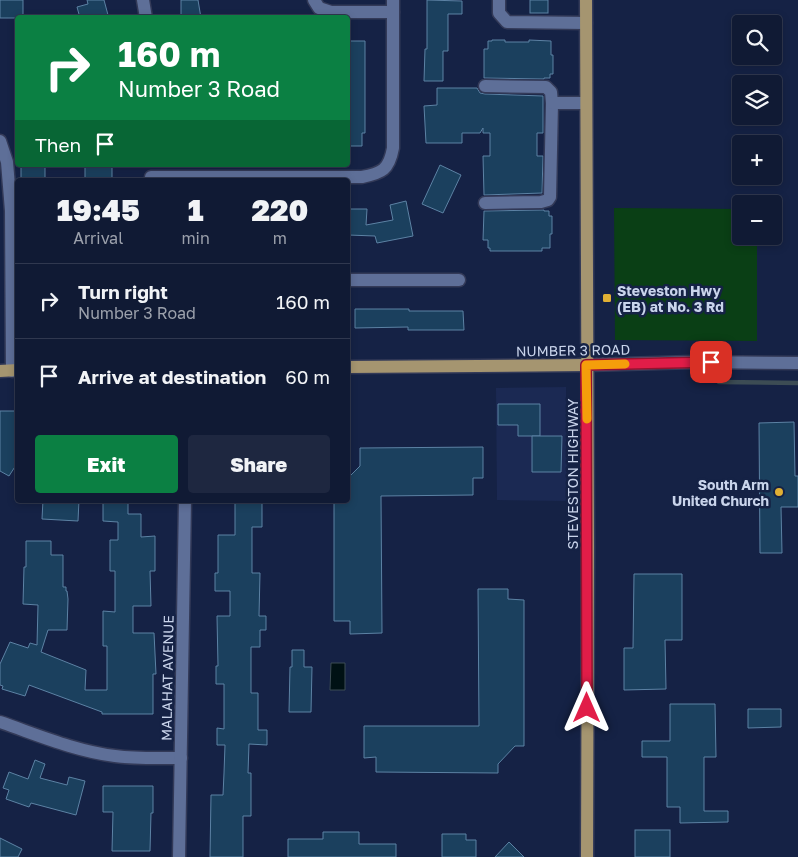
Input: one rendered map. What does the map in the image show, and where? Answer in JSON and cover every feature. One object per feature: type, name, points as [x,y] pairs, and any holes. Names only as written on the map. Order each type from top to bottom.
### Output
[{"type":"main road","name":"STEVESTON HIGHWAY","points":[[586,0],[587,857]]},
{"type":"main road","name":"NUMBER 3 ROAD","points":[[350,367],[586,365]]},
{"type":"street","points":[[143,0],[146,15]]},
{"type":"street","points":[[151,174],[362,177],[375,174],[386,168],[391,160],[393,148],[393,6],[331,12],[319,8],[314,0]]},
{"type":"street","points":[[499,0],[500,13],[507,22],[586,23]]},
{"type":"street","points":[[485,86],[546,87],[551,92],[552,103],[550,197],[548,200],[541,202],[485,202]]},
{"type":"street","points":[[552,103],[586,103]]},
{"type":"street","points":[[0,141],[8,162],[11,211],[10,370]]},
{"type":"street","points":[[350,280],[459,280]]},
{"type":"street","name":"NUMBER 3 ROAD","points":[[586,365],[694,362],[798,363]]},
{"type":"street","name":"MALAHAT AVENUE","points":[[179,857],[185,503]]},
{"type":"street","points":[[0,722],[94,753],[135,758],[181,758]]},
{"type":"shaded area","points":[[566,387],[567,501],[497,500],[496,388]]},
{"type":"shaded area","points":[[331,663],[345,663],[345,690],[330,690]]},
{"type":"green space","points":[[614,208],[732,209],[732,245],[757,245],[757,341],[615,340]]},
{"type":"building","points":[[0,0],[23,0],[23,15],[15,15],[15,18],[0,18]]},
{"type":"building","points":[[87,0],[104,0],[108,15],[79,15],[77,7],[88,4]]},
{"type":"building","points":[[181,0],[198,0],[200,15],[181,15]]},
{"type":"building","points":[[427,0],[462,1],[462,14],[448,14],[448,51],[443,51],[443,81],[424,81],[425,49],[427,49]]},
{"type":"building","points":[[530,0],[548,0],[548,13],[530,13]]},
{"type":"building","points":[[505,40],[505,42],[551,41],[553,74],[550,74],[550,78],[544,79],[484,78],[484,49],[488,49],[488,41]]},
{"type":"building","points":[[350,41],[365,41],[365,133],[362,133],[362,146],[350,146]]},
{"type":"building","points":[[437,88],[477,88],[480,93],[485,94],[543,96],[543,133],[537,133],[537,156],[543,156],[542,193],[484,195],[483,156],[490,156],[490,133],[483,133],[483,128],[480,133],[462,133],[462,143],[426,143],[424,106],[437,105]]},
{"type":"building","points":[[440,165],[461,175],[443,213],[422,204]]},
{"type":"building","points":[[21,167],[45,167],[45,178],[21,178]]},
{"type":"building","points":[[85,167],[112,167],[112,178],[85,178]]},
{"type":"building","points":[[406,201],[413,236],[377,243],[375,236],[350,235],[350,209],[367,209],[366,225],[393,220],[390,205]]},
{"type":"building","points":[[484,211],[549,211],[549,216],[552,216],[550,248],[542,248],[542,251],[490,251],[488,240],[483,240]]},
{"type":"building","points":[[355,309],[463,311],[464,330],[408,330],[408,327],[355,328]]},
{"type":"building","points":[[498,404],[540,404],[540,436],[518,436],[518,425],[498,425]]},
{"type":"building","points":[[0,411],[15,411],[15,467],[9,476],[0,471]]},
{"type":"building","name":"South Arm United Church","points":[[794,422],[795,476],[798,476],[798,507],[781,507],[782,553],[760,553],[759,423]]},
{"type":"building","points":[[532,436],[562,436],[561,472],[532,472]]},
{"type":"building","points":[[483,447],[483,478],[473,478],[473,495],[381,496],[382,633],[350,634],[350,621],[334,621],[334,503],[350,503],[350,475],[360,466],[360,448]]},
{"type":"building","points":[[43,503],[79,503],[78,521],[42,519]]},
{"type":"building","points":[[103,503],[128,503],[128,514],[141,514],[141,537],[155,536],[155,571],[150,571],[151,606],[133,606],[133,633],[154,633],[156,674],[153,674],[153,714],[102,714],[102,712],[29,685],[25,696],[2,689],[3,686],[0,685],[0,664],[10,642],[28,648],[30,643],[37,645],[38,605],[23,604],[26,541],[51,541],[51,555],[63,555],[63,587],[66,587],[68,599],[67,630],[48,630],[41,652],[86,670],[85,690],[107,690],[107,646],[103,646],[103,611],[115,612],[115,571],[110,571],[110,540],[118,540],[118,522],[103,521]]},
{"type":"building","points":[[235,503],[262,503],[262,527],[252,527],[252,573],[260,573],[259,616],[266,616],[266,630],[260,630],[260,647],[251,647],[251,693],[258,693],[258,730],[267,730],[267,745],[249,744],[248,773],[251,773],[251,816],[243,816],[243,857],[210,857],[211,795],[223,795],[225,745],[217,745],[217,728],[224,729],[224,684],[216,684],[216,666],[218,666],[217,616],[230,616],[230,591],[215,591],[215,573],[218,573],[218,535],[235,535]]},
{"type":"building","points":[[634,574],[682,574],[682,640],[665,640],[666,689],[624,690],[624,648],[633,648]]},
{"type":"building","points":[[478,589],[508,589],[508,599],[524,600],[524,746],[515,746],[498,764],[498,773],[376,772],[376,757],[364,758],[364,726],[479,726]]},
{"type":"building","points":[[292,650],[304,650],[304,667],[312,667],[311,712],[289,712]]},
{"type":"building","points":[[670,704],[715,704],[716,757],[704,757],[704,811],[728,811],[728,822],[680,823],[680,807],[667,807],[667,757],[642,757],[642,741],[670,741]]},
{"type":"building","points":[[748,709],[781,709],[781,727],[748,728]]},
{"type":"building","points":[[35,760],[45,764],[40,778],[67,785],[69,777],[85,781],[76,815],[31,803],[29,807],[6,799],[9,790],[3,788],[9,772],[28,779]]},
{"type":"building","points":[[103,786],[153,786],[150,851],[112,851],[113,812],[103,812]]},
{"type":"building","points":[[635,830],[670,830],[670,857],[635,857]]},
{"type":"building","points":[[323,832],[359,832],[359,844],[396,844],[396,857],[288,857],[288,839],[323,839]]},
{"type":"building","points":[[442,834],[466,834],[466,840],[476,840],[476,857],[442,857]]},
{"type":"building","points":[[0,838],[22,849],[18,857],[0,857]]},
{"type":"building","points":[[509,842],[524,857],[495,857]]},
{"type":"waterway","points":[[719,382],[798,383]]},
{"type":"slow traffic","points":[[587,419],[586,365],[625,364]]},
{"type":"place","name":"Steveston Hwy (EB) at No. 3 Rd","points":[[607,298]]},
{"type":"place","name":"South Arm United Church","points":[[779,492]]},
{"type":"route","points":[[587,708],[586,365],[711,362]]}]
